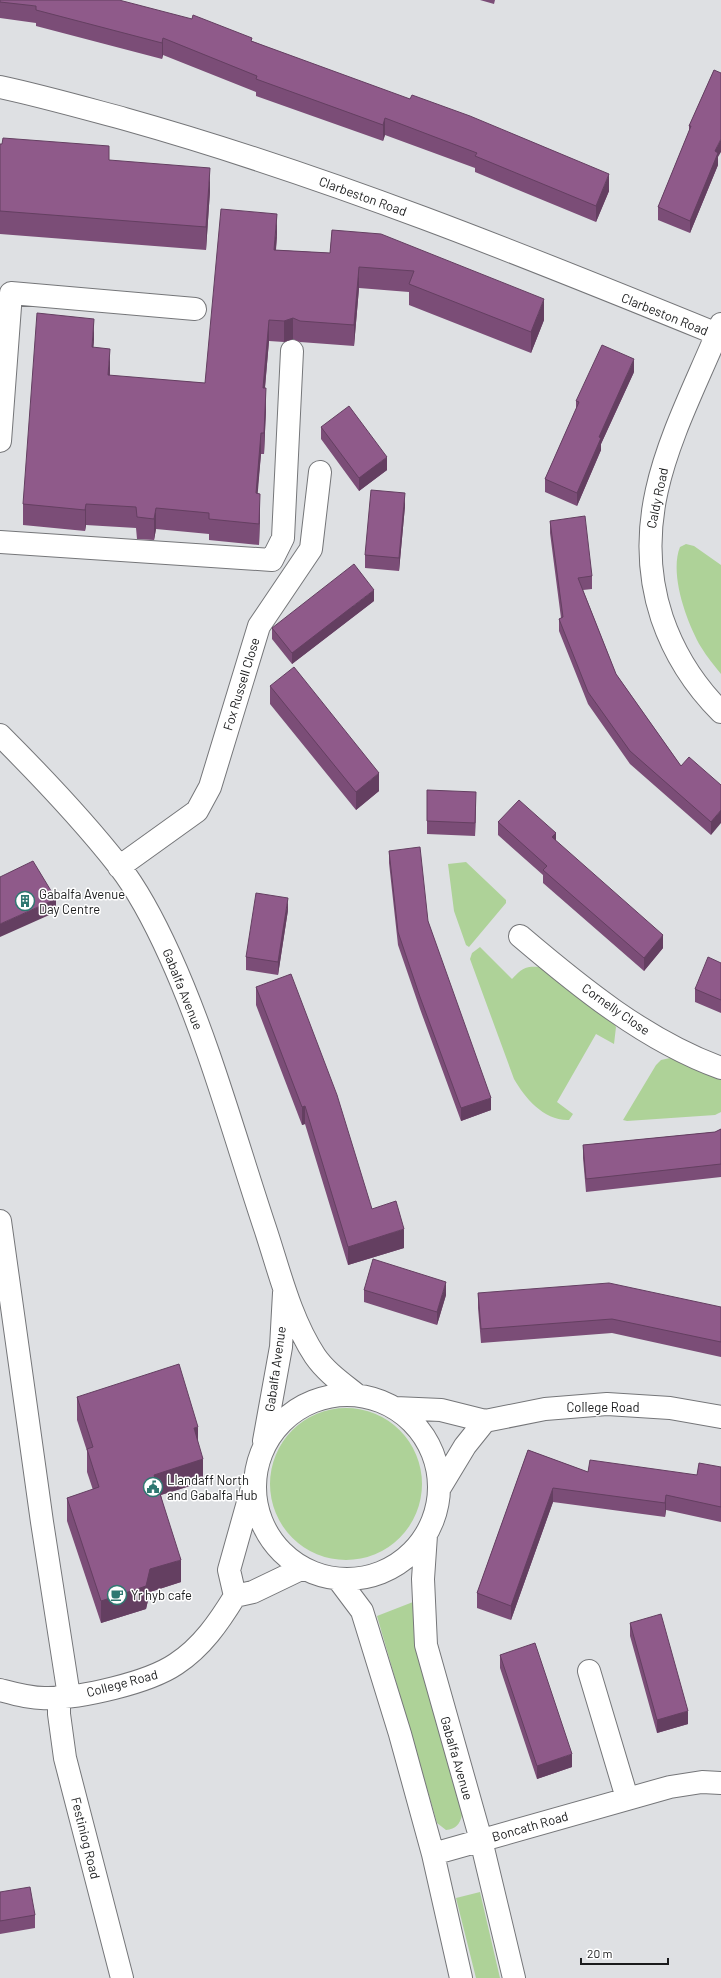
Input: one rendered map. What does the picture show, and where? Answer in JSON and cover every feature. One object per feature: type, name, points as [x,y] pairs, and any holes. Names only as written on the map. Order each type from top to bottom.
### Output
[{"type":"street","name":"Clarbeston Road","points":[[0,87],[32,94],[155,128],[287,169],[390,205],[719,329]]},
{"type":"street","points":[[0,441],[11,293],[194,309]]},
{"type":"street","name":"Caldy Road","points":[[719,329],[673,437],[661,472],[651,518],[649,542],[656,598],[678,657],[721,712]]},
{"type":"street","points":[[0,542],[272,560],[283,538],[292,351]]},
{"type":"street","name":"Fox Russell Close","points":[[119,867],[197,811],[210,787],[259,626],[311,550],[320,472]]},
{"type":"street","name":"Gabalfa Avenue","points":[[0,735],[69,809],[119,867],[142,901],[170,956],[199,1028],[284,1288],[305,1341],[316,1358],[332,1376],[357,1395]]},
{"type":"street","name":"Cornelly Close","points":[[520,936],[552,963],[642,1028],[675,1047],[721,1068]]},
{"type":"street","name":"Festiniog Road","points":[[0,1222],[42,1522],[64,1697],[61,1736],[122,1978]]},
{"type":"street","name":"Gabalfa Avenue","points":[[255,1481],[281,1347],[284,1288]]},
{"type":"street","points":[[255,1481],[256,1507],[266,1532],[282,1553],[303,1568],[320,1576],[338,1579],[364,1578],[389,1570],[410,1555],[426,1535],[436,1513],[439,1489],[435,1458],[418,1427],[395,1408],[381,1401],[357,1395],[333,1395],[303,1405],[279,1424],[262,1450]]},
{"type":"street","name":"College Road","points":[[395,1408],[441,1410],[485,1421],[545,1409],[607,1404],[670,1408],[721,1417]]},
{"type":"street","points":[[439,1489],[466,1446],[485,1421]]},
{"type":"street","points":[[255,1481],[229,1570],[234,1596],[253,1592],[303,1568]]},
{"type":"street","name":"Gabalfa Avenue","points":[[426,1535],[423,1579],[426,1645],[481,1840],[514,1978]]},
{"type":"street","points":[[338,1579],[362,1611],[400,1734],[432,1854],[461,1978]]},
{"type":"street","name":"College Road","points":[[0,1690],[27,1696],[47,1698],[64,1697],[135,1682],[158,1674],[175,1665],[194,1650],[221,1618],[234,1596]]},
{"type":"street","points":[[589,1671],[627,1798]]},
{"type":"street","name":"Boncath Road","points":[[432,1854],[670,1787],[702,1782],[721,1783]]},
{"type":"green space","points":[[686,544],[694,546],[721,565],[721,674],[701,647],[690,625],[681,598],[678,584],[677,558],[680,547]]},
{"type":"green space","points":[[466,862],[506,900],[506,903],[469,947],[466,945],[454,911],[448,864]]},
{"type":"green space","points":[[480,947],[512,979],[525,968],[542,967],[610,1018],[616,1027],[614,1044],[596,1034],[557,1102],[573,1114],[569,1120],[551,1117],[536,1107],[524,1094],[514,1079],[470,959],[472,953]]},
{"type":"green space","points":[[670,1058],[721,1077],[721,1112],[715,1115],[627,1121],[623,1120],[656,1065],[661,1060]]},
{"type":"green space","points":[[346,1408],[361,1410],[382,1417],[404,1436],[413,1448],[416,1455],[422,1484],[420,1499],[413,1520],[394,1542],[382,1551],[375,1554],[346,1560],[331,1558],[310,1551],[288,1532],[279,1520],[276,1513],[270,1484],[272,1469],[279,1448],[298,1426],[310,1417],[317,1414]]},
{"type":"green space","points":[[413,1602],[414,1638],[462,1815],[457,1826],[446,1830],[437,1823],[377,1616]]},
{"type":"green space","points":[[480,1892],[500,1978],[476,1978],[456,1898]]},
{"type":"building","points":[[0,0],[119,0],[192,19],[193,15],[252,38],[251,41],[410,99],[412,95],[470,116],[609,174],[596,206],[475,156],[477,153],[385,118],[383,125],[256,79],[257,76],[163,38],[162,43],[36,10],[36,6],[0,2]]},
{"type":"building","points":[[714,70],[721,73],[721,139],[715,151],[718,153],[690,221],[658,207],[691,126],[689,126]]},
{"type":"building","points":[[3,138],[109,146],[109,160],[210,168],[206,227],[0,211],[0,144],[2,144]]},
{"type":"building","points":[[221,209],[277,214],[274,250],[330,253],[332,230],[381,234],[544,299],[531,332],[409,284],[414,271],[359,267],[354,325],[300,321],[293,318],[284,321],[269,320],[263,388],[266,388],[264,433],[261,433],[256,493],[260,494],[259,524],[209,519],[209,513],[156,508],[154,519],[137,517],[136,507],[86,504],[85,510],[23,504],[37,313],[94,319],[92,347],[110,349],[108,375],[205,383]]},
{"type":"building","points":[[602,345],[634,359],[599,437],[601,438],[577,493],[545,479],[579,402],[576,401]]},
{"type":"building","points":[[349,406],[387,457],[359,478],[321,427]]},
{"type":"building","points":[[371,490],[405,493],[399,558],[365,555]]},
{"type":"building","points":[[585,516],[592,576],[578,578],[616,674],[681,766],[689,757],[721,785],[721,810],[711,822],[630,751],[588,692],[559,619],[563,617],[550,521]]},
{"type":"building","points":[[354,564],[374,590],[292,653],[272,628]]},
{"type":"building","points":[[294,667],[379,773],[356,792],[270,686]]},
{"type":"building","points":[[427,790],[476,792],[475,823],[427,821]]},
{"type":"building","points":[[519,800],[556,833],[552,837],[663,935],[644,958],[543,870],[547,866],[498,822]]},
{"type":"building","points":[[420,847],[428,921],[491,1098],[461,1108],[398,932],[389,851]]},
{"type":"building","name":"Gabalfa Avenue Day Centre","points":[[33,861],[56,899],[0,924],[0,877]]},
{"type":"building","points":[[256,893],[288,898],[278,962],[246,957]]},
{"type":"building","points":[[708,957],[721,963],[721,1000],[695,989]]},
{"type":"building","points":[[291,974],[337,1095],[372,1209],[396,1201],[404,1229],[348,1247],[305,1106],[302,1107],[256,987]]},
{"type":"building","points":[[721,1129],[721,1164],[586,1179],[583,1145],[715,1132]]},
{"type":"building","points":[[373,1259],[446,1282],[437,1312],[364,1290]]},
{"type":"building","points":[[609,1283],[721,1307],[721,1342],[612,1319],[481,1329],[478,1293]]},
{"type":"building","points":[[179,1364],[198,1427],[194,1428],[203,1459],[154,1475],[181,1560],[150,1569],[146,1586],[101,1601],[67,1498],[99,1487],[87,1449],[93,1447],[77,1397]]},
{"type":"building","points":[[528,1450],[588,1472],[590,1460],[697,1475],[699,1463],[721,1467],[721,1507],[666,1495],[665,1503],[553,1488],[511,1606],[477,1593]]},
{"type":"building","points":[[661,1614],[688,1711],[657,1720],[630,1623]]},
{"type":"building","points":[[535,1643],[572,1754],[537,1766],[500,1655]]},
{"type":"building","points":[[30,1887],[35,1915],[0,1921],[0,1892]]},
{"type":"place","name":"Gabalfa Avenue Day Centre","points":[[25,901]]},
{"type":"place","name":"Llandaff North and Gabalfa Hub","points":[[153,1487]]},
{"type":"place","name":"Yr hyb cafe","points":[[117,1595]]}]
